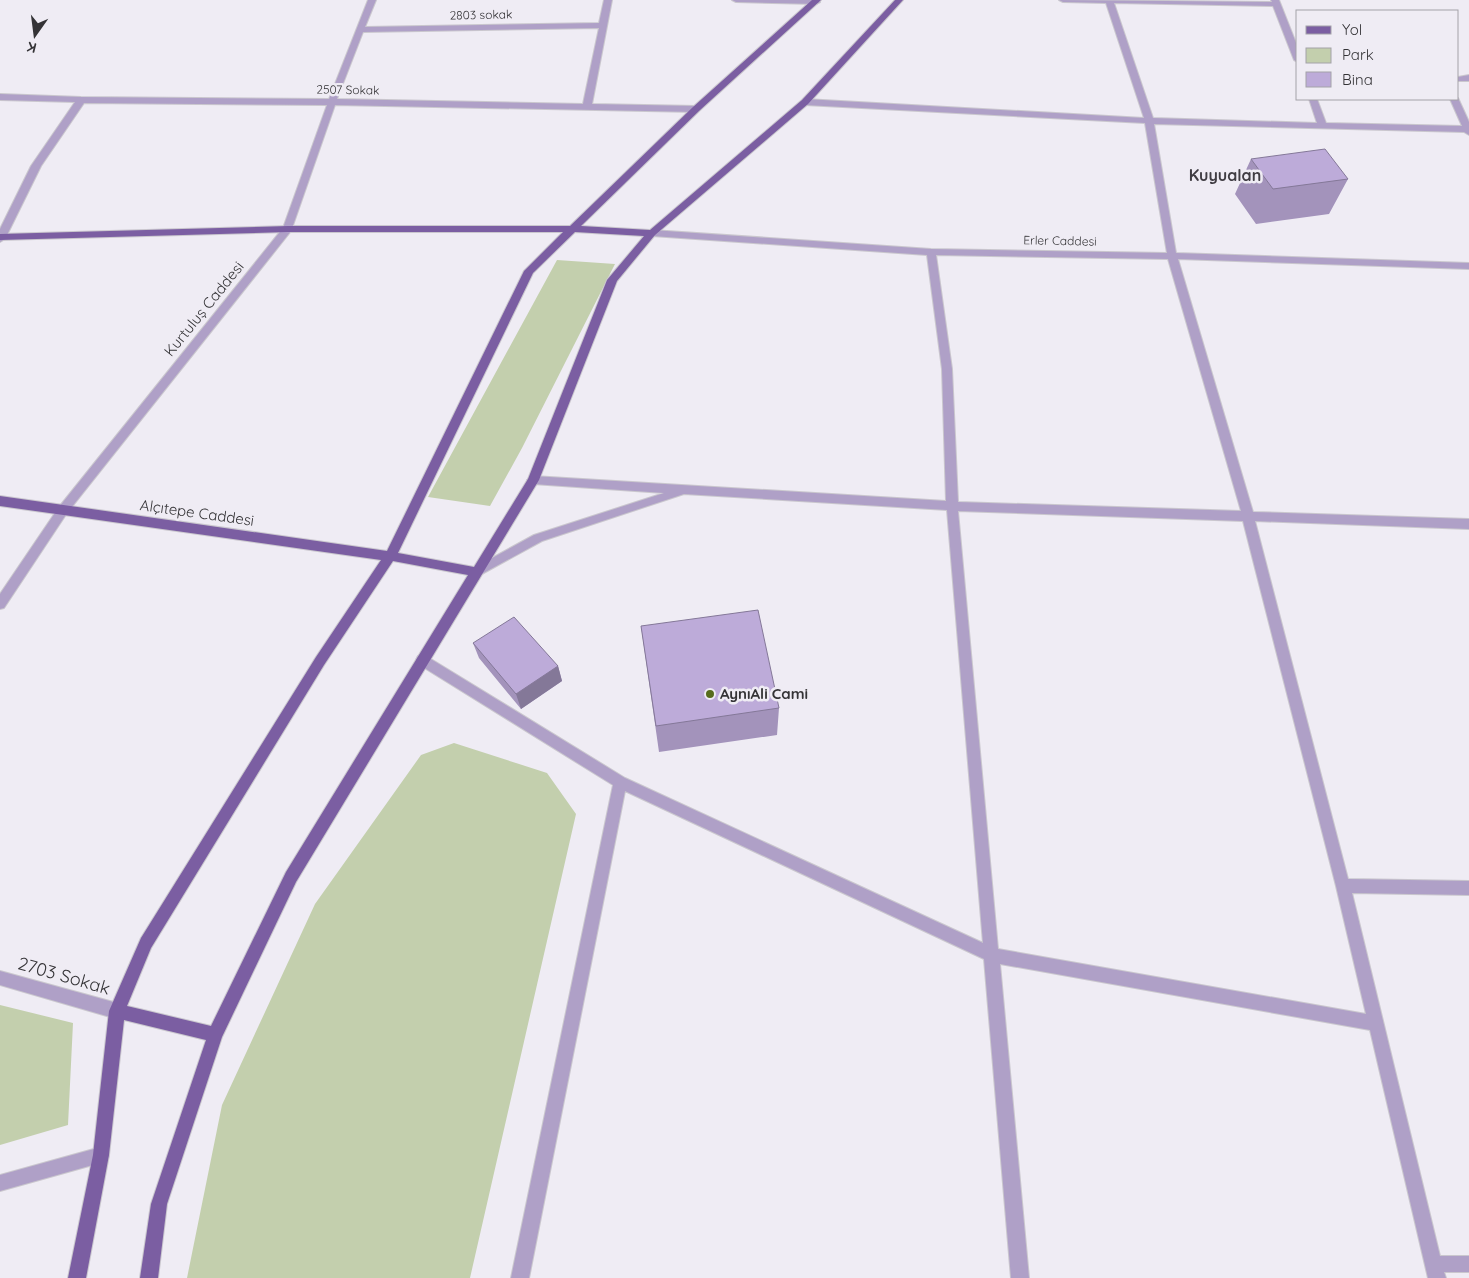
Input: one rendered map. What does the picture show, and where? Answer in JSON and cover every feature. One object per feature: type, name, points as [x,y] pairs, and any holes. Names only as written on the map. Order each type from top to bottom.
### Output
[{"type":"main road","points":[[149,1278],[159,1204],[215,1035],[291,877],[533,480],[612,280],[652,232],[805,102],[899,0]]},
{"type":"main road","points":[[77,1278],[101,1155],[117,1011],[146,943],[320,661],[390,556],[529,271],[696,109],[816,1]]},
{"type":"main road","points":[[1,238],[288,229],[572,229],[652,232]]},
{"type":"main road","name":"Alçıtepe Caddesi","points":[[0,502],[390,556],[476,572]]},
{"type":"main road","points":[[117,1011],[215,1035]]},
{"type":"street","name":"Kurtuluş Caddesi","points":[[0,604],[63,510],[288,229],[332,102],[372,0]]},
{"type":"street","points":[[587,107],[608,0]]},
{"type":"street","points":[[736,0],[816,1]]},
{"type":"street","points":[[1064,0],[1276,2],[1296,55]]},
{"type":"street","points":[[1109,1],[1150,121],[1172,256],[1248,516],[1343,886],[1436,1271],[1469,1264]]},
{"type":"street","name":"2803 sokak","points":[[360,30],[603,25]]},
{"type":"street","name":"2507 Sokak","points":[[0,97],[81,100],[332,102],[696,109]]},
{"type":"street","points":[[1,238],[36,166],[81,100]]},
{"type":"street","points":[[1312,100],[1323,126]]},
{"type":"street","points":[[805,102],[1150,121],[1468,131],[1454,100]]},
{"type":"street","name":"Erler Caddesi","points":[[652,232],[931,252],[1172,256],[1469,266]]},
{"type":"street","points":[[931,252],[947,369],[952,506],[1020,1278]]},
{"type":"street","points":[[533,480],[952,506],[1469,524]]},
{"type":"street","points":[[476,572],[538,538],[686,490]]},
{"type":"street","points":[[422,660],[620,782],[993,955],[1376,1023]]},
{"type":"street","points":[[520,1278],[620,782]]},
{"type":"street","points":[[1343,886],[1469,888]]},
{"type":"street","name":"2703 Sokak","points":[[0,978],[117,1011]]},
{"type":"street","points":[[0,1183],[101,1155]]},
{"type":"green space","points":[[557,260],[615,264],[522,448],[490,506],[428,497]]},
{"type":"green space","points":[[454,743],[547,773],[576,814],[470,1278],[187,1278],[222,1105],[315,904],[421,755]]},
{"type":"green space","points":[[0,1005],[73,1023],[68,1125],[0,1145]]},
{"type":"building","points":[[1325,149],[1348,179],[1273,189],[1251,159]]},
{"type":"building","name":"AynıAli Cami","points":[[758,610],[779,708],[656,726],[641,626]]},
{"type":"building","points":[[514,617],[558,666],[516,694],[473,643]]},
{"type":"place","name":"AynıAli Cami","points":[[710,694]]},
{"type":"district","name":"Kuyualan","points":[[1225,175]]}]
